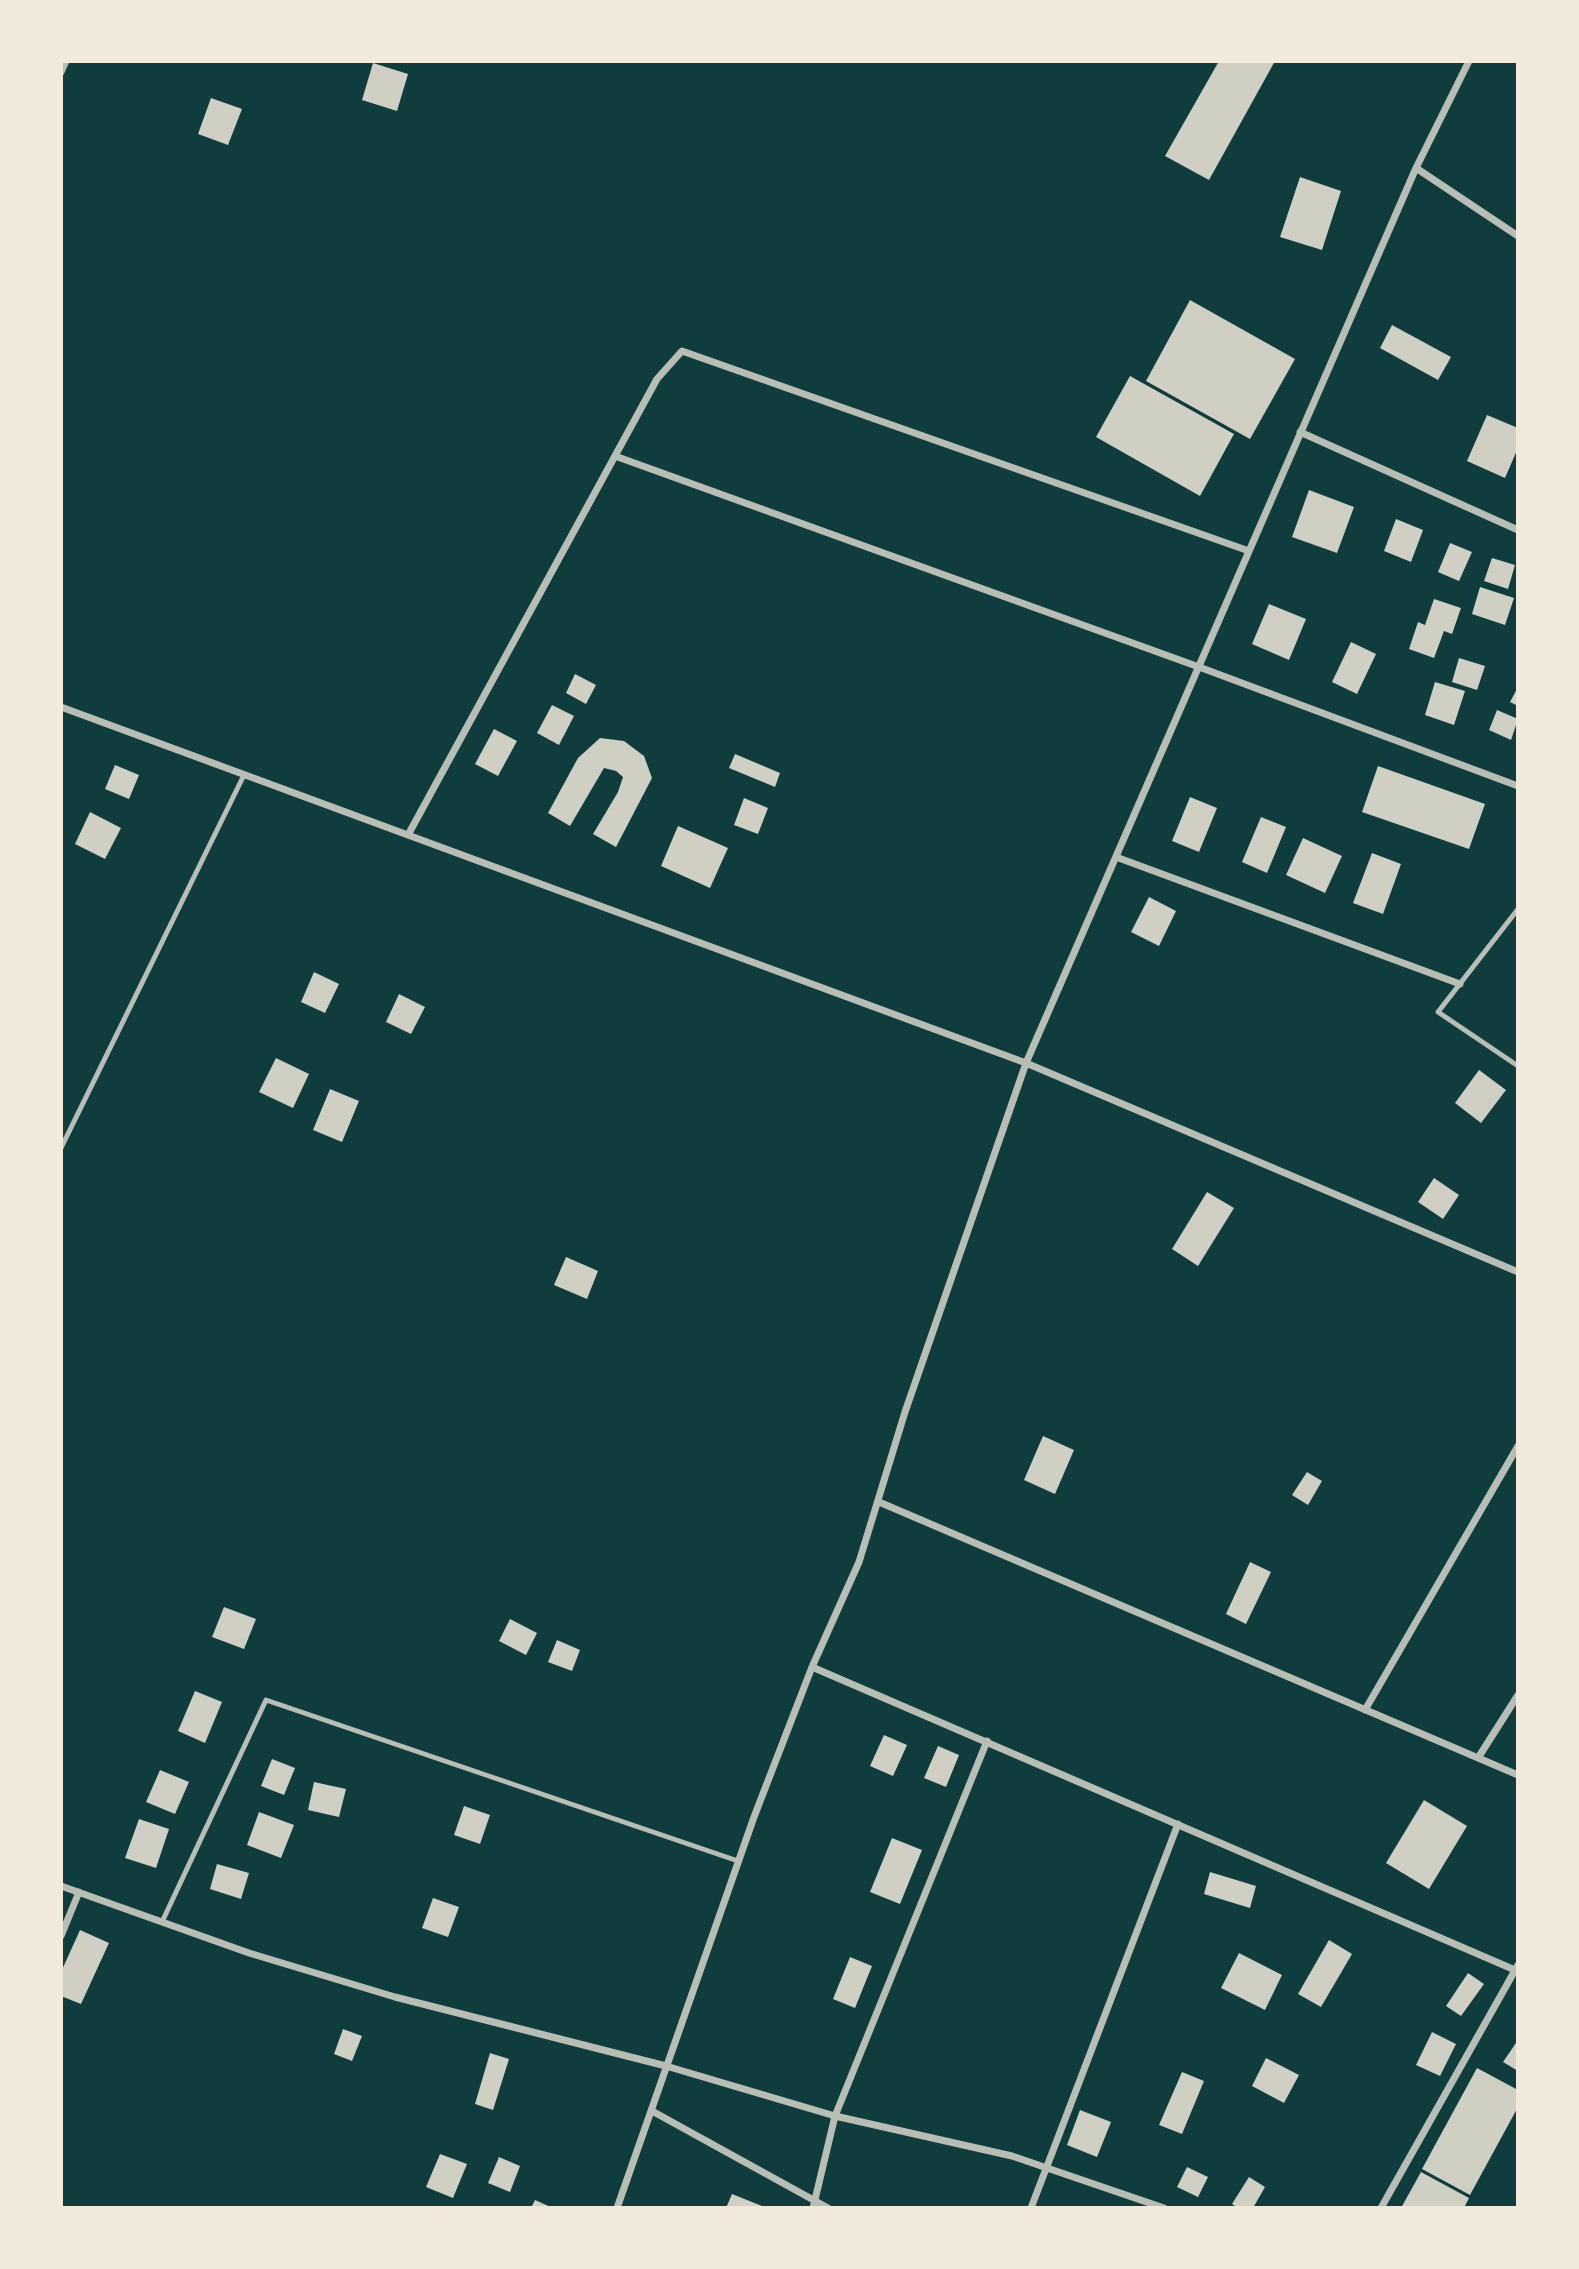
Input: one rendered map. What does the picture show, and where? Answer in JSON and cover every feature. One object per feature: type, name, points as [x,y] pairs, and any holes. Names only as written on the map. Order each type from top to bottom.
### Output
[{"type":"street","points":[[61,72],[66,61]]},
{"type":"street","points":[[617,2208],[738,1861],[812,1667],[859,1562],[905,1412],[1026,1063],[1416,168],[1469,61]]},
{"type":"street","points":[[1416,168],[1518,236]]},
{"type":"street","points":[[408,835],[657,379],[682,351],[1249,551]]},
{"type":"street","points":[[1300,432],[1518,530]]},
{"type":"street","points":[[615,456],[1199,667],[1518,786]]},
{"type":"street","points":[[61,708],[1026,1063],[1518,1272]]},
{"type":"street","points":[[1116,857],[1460,984]]},
{"type":"street","points":[[1365,1710],[1518,1446]]},
{"type":"street","points":[[879,1502],[1518,1775]]},
{"type":"street","points":[[812,1667],[1516,1968],[1381,2208]]},
{"type":"street","points":[[1478,1758],[1518,1695]]},
{"type":"street","points":[[814,2204],[835,2116],[987,1741]]},
{"type":"street","points":[[1031,2208],[1178,1824]]},
{"type":"street","points":[[61,1886],[249,1953],[395,1997],[666,2066],[835,2116],[1046,2165],[1164,2208]]},
{"type":"street","points":[[61,1936],[79,1892]]},
{"type":"street","points":[[652,2111],[814,2204],[828,2208]]},
{"type":"lane","points":[[61,1147],[244,775]]},
{"type":"lane","points":[[1518,909],[1438,1012],[1518,1066]]},
{"type":"lane","points":[[162,1922],[266,1700],[738,1861]]},
{"type":"building","points":[[1219,61],[1275,61],[1209,180],[1165,156]]},
{"type":"building","points":[[373,63],[408,74],[397,111],[362,100]]},
{"type":"building","points":[[211,98],[242,109],[228,145],[198,134]]},
{"type":"building","points":[[1300,177],[1341,191],[1322,250],[1280,237]]},
{"type":"building","points":[[1190,300],[1295,359],[1250,439],[1146,381]]},
{"type":"building","points":[[1392,325],[1451,357],[1438,380],[1380,348]]},
{"type":"building","points":[[1130,376],[1234,434],[1200,496],[1096,437]]},
{"type":"building","points":[[1487,415],[1518,428],[1518,448],[1505,478],[1467,461]]},
{"type":"building","points":[[1309,490],[1354,507],[1337,553],[1292,537]]},
{"type":"building","points":[[1396,519],[1423,530],[1411,562],[1384,551]]},
{"type":"building","points":[[1450,543],[1472,552],[1459,581],[1438,572]]},
{"type":"building","points":[[1492,558],[1515,565],[1508,589],[1484,581]]},
{"type":"building","points":[[1480,587],[1514,598],[1505,625],[1472,614]]},
{"type":"building","points":[[1434,599],[1461,608],[1452,634],[1444,631],[1434,658],[1409,649],[1418,622],[1425,625]]},
{"type":"building","points":[[1269,604],[1306,619],[1289,660],[1252,644]]},
{"type":"building","points":[[1351,642],[1376,654],[1357,694],[1332,682]]},
{"type":"building","points":[[1459,658],[1485,666],[1477,690],[1452,682]]},
{"type":"building","points":[[575,674],[596,685],[586,704],[566,693]]},
{"type":"building","points":[[1435,682],[1465,691],[1454,725],[1425,715]]},
{"type":"building","points":[[1518,687],[1518,706],[1510,702]]},
{"type":"building","points":[[552,705],[574,716],[559,745],[537,733]]},
{"type":"building","points":[[1497,710],[1518,719],[1511,740],[1489,730]]},
{"type":"building","points":[[494,729],[517,741],[498,776],[475,764]]},
{"type":"building","points":[[600,738],[624,741],[644,756],[652,778],[616,847],[593,834],[618,792],[623,777],[616,771],[604,768],[570,826],[548,813],[578,758]]},
{"type":"building","points":[[735,754],[780,773],[775,787],[729,768]]},
{"type":"building","points":[[115,765],[139,775],[129,799],[105,789]]},
{"type":"building","points":[[1378,766],[1485,804],[1469,849],[1362,812]]},
{"type":"building","points":[[1190,797],[1217,808],[1199,852],[1172,841]]},
{"type":"building","points":[[744,798],[768,808],[758,834],[734,825]]},
{"type":"building","points":[[90,812],[121,828],[105,859],[75,844]]},
{"type":"building","points":[[1261,817],[1286,827],[1267,873],[1242,862]]},
{"type":"building","points":[[678,826],[728,848],[710,888],[661,866]]},
{"type":"building","points":[[1303,838],[1342,856],[1325,893],[1286,875]]},
{"type":"building","points":[[1372,853],[1401,864],[1383,914],[1353,903]]},
{"type":"building","points":[[1149,897],[1176,911],[1159,946],[1131,932]]},
{"type":"building","points":[[314,972],[339,984],[325,1013],[301,1002]]},
{"type":"building","points":[[399,994],[425,1007],[411,1034],[386,1022]]},
{"type":"building","points":[[276,1058],[309,1074],[293,1108],[259,1092]]},
{"type":"building","points":[[1479,1070],[1506,1090],[1481,1123],[1455,1103]]},
{"type":"building","points":[[330,1089],[359,1101],[342,1142],[313,1130]]},
{"type":"building","points":[[1434,1178],[1459,1195],[1443,1219],[1418,1202]]},
{"type":"building","points":[[1207,1192],[1234,1208],[1198,1266],[1172,1249]]},
{"type":"building","points":[[566,1257],[598,1271],[587,1299],[554,1285]]},
{"type":"building","points":[[1043,1436],[1074,1450],[1055,1494],[1024,1480]]},
{"type":"building","points":[[1307,1472],[1322,1481],[1308,1505],[1292,1495]]},
{"type":"building","points":[[1250,1562],[1271,1572],[1246,1624],[1226,1614]]},
{"type":"building","points":[[224,1607],[256,1619],[244,1649],[212,1637]]},
{"type":"building","points":[[510,1619],[537,1633],[526,1655],[499,1641]]},
{"type":"building","points":[[557,1640],[580,1650],[572,1671],[548,1662]]},
{"type":"building","points":[[195,1691],[222,1702],[205,1743],[178,1731]]},
{"type":"building","points":[[884,1735],[907,1745],[893,1776],[870,1766]]},
{"type":"building","points":[[938,1746],[959,1755],[946,1787],[924,1778]]},
{"type":"building","points":[[272,1759],[295,1768],[284,1795],[261,1786]]},
{"type":"building","points":[[160,1770],[189,1782],[175,1814],[146,1802]]},
{"type":"building","points":[[314,1782],[346,1789],[339,1817],[308,1810]]},
{"type":"building","points":[[1424,1800],[1467,1826],[1429,1889],[1386,1863]]},
{"type":"building","points":[[464,1806],[490,1815],[480,1844],[454,1835]]},
{"type":"building","points":[[259,1812],[294,1825],[281,1858],[247,1845]]},
{"type":"building","points":[[139,1819],[169,1829],[156,1868],[125,1858]]},
{"type":"building","points":[[892,1838],[922,1850],[900,1904],[870,1892]]},
{"type":"building","points":[[217,1864],[249,1873],[241,1899],[210,1889]]},
{"type":"building","points":[[1210,1872],[1256,1886],[1250,1908],[1204,1894]]},
{"type":"building","points":[[433,1898],[459,1907],[448,1937],[422,1928]]},
{"type":"building","points":[[80,1930],[109,1943],[81,2004],[61,1996],[61,1972]]},
{"type":"building","points":[[1329,1940],[1352,1954],[1321,2007],[1298,1994]]},
{"type":"building","points":[[1239,1953],[1282,1975],[1265,2010],[1221,1988]]},
{"type":"building","points":[[850,1957],[872,1966],[855,2008],[833,1999]]},
{"type":"building","points":[[1468,1973],[1484,1984],[1461,2016],[1446,2006]]},
{"type":"building","points":[[343,2029],[362,2036],[352,2061],[334,2054]]},
{"type":"building","points":[[1432,2032],[1456,2044],[1440,2076],[1416,2065]]},
{"type":"building","points":[[1518,2040],[1518,2071],[1503,2062]]},
{"type":"building","points":[[490,2053],[509,2059],[493,2110],[475,2104]]},
{"type":"building","points":[[1266,2058],[1299,2075],[1284,2103],[1252,2086]]},
{"type":"building","points":[[1477,2068],[1518,2090],[1518,2107],[1470,2195],[1422,2169]]},
{"type":"building","points":[[1182,2072],[1204,2081],[1182,2134],[1159,2125]]},
{"type":"building","points":[[1080,2110],[1111,2122],[1097,2157],[1067,2145]]},
{"type":"building","points":[[440,2154],[467,2164],[453,2198],[426,2187]]},
{"type":"building","points":[[499,2157],[520,2166],[510,2192],[488,2183]]},
{"type":"building","points":[[1187,2167],[1208,2177],[1198,2197],[1177,2187]]},
{"type":"building","points":[[1421,2172],[1469,2198],[1464,2208],[1401,2208]]},
{"type":"building","points":[[1249,2177],[1265,2187],[1253,2208],[1238,2208],[1232,2204]]},
{"type":"building","points":[[732,2194],[767,2208],[726,2208]]},
{"type":"building","points":[[535,2200],[553,2208],[531,2208]]}]
